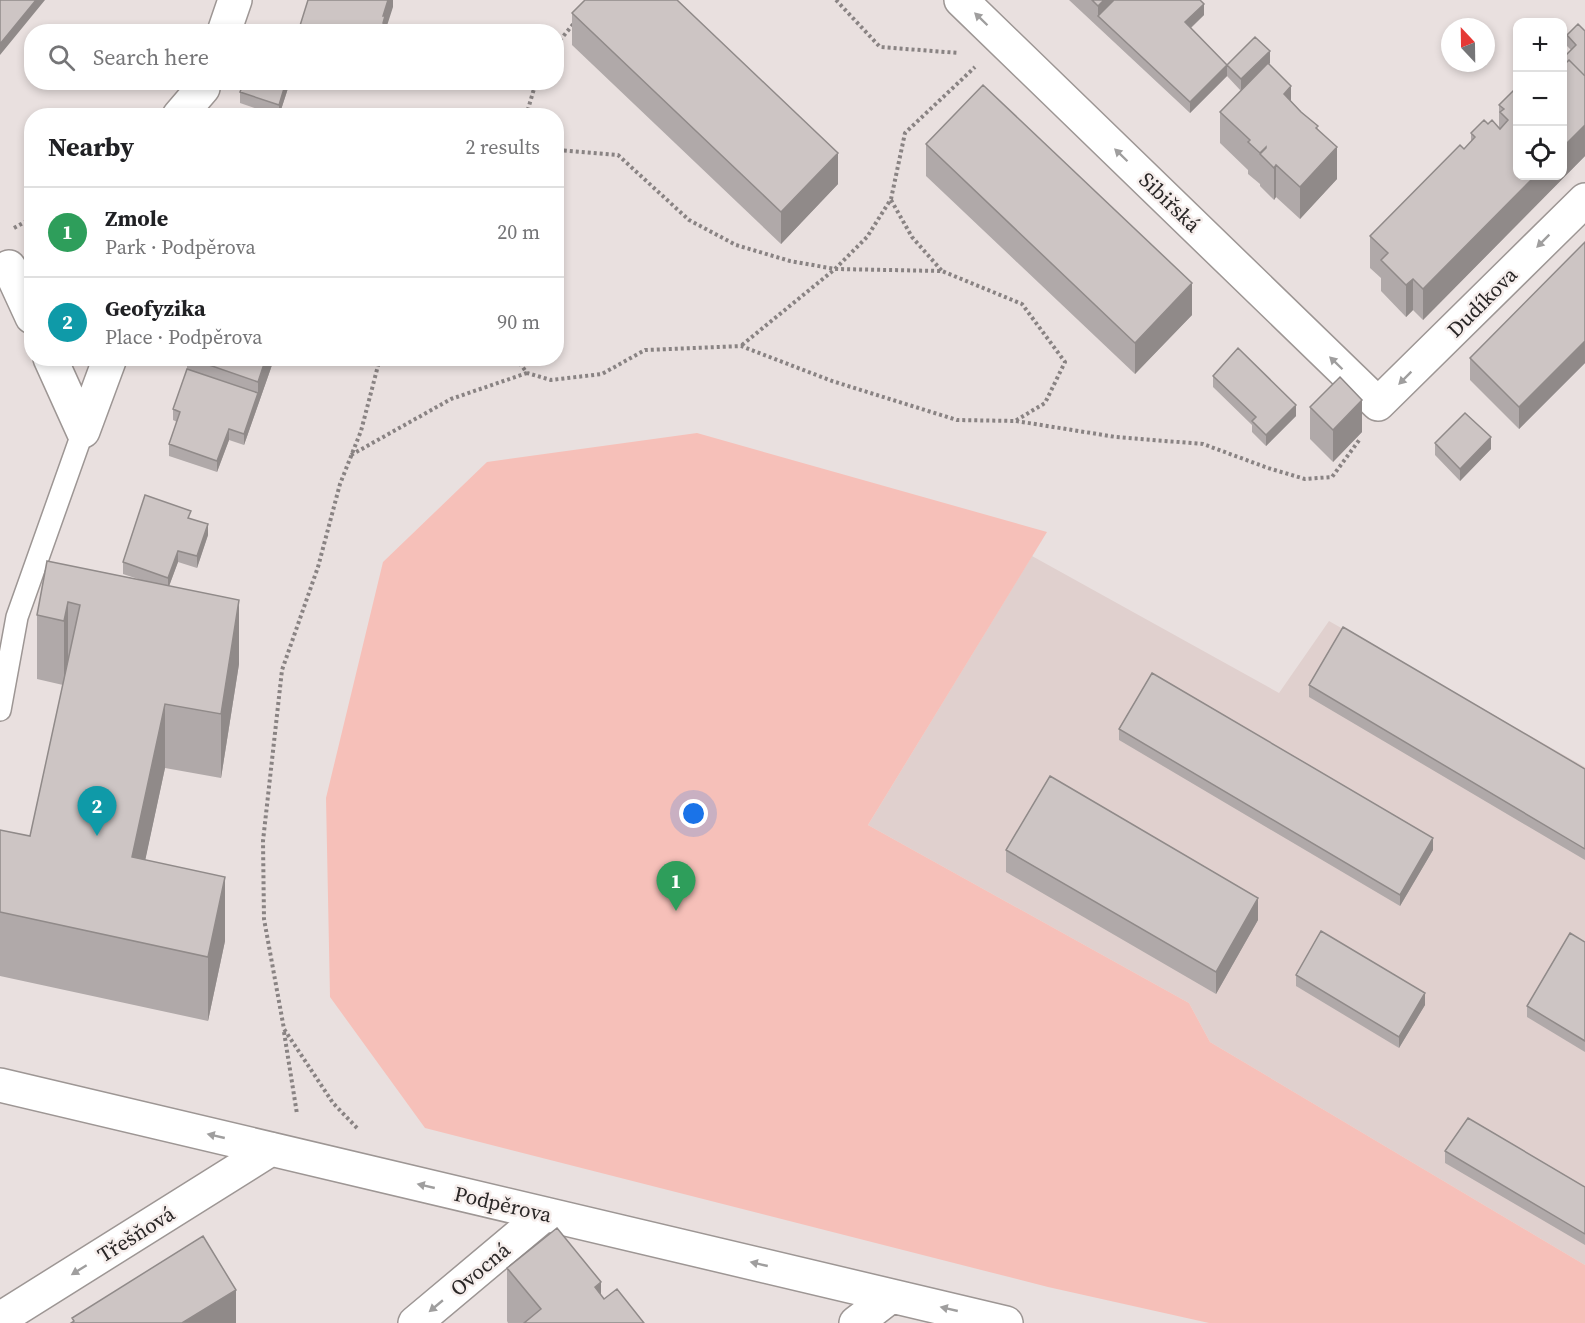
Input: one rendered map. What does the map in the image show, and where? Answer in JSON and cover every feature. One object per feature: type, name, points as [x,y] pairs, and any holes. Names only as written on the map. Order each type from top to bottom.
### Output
[{"type":"street","points":[[227,24],[236,0]]},
{"type":"street","name":"Sibiřská","points":[[961,0],[995,48],[1378,404]]},
{"type":"street","points":[[187,108],[201,95]]},
{"type":"street","name":"Dudíkova","points":[[1378,404],[1585,200]]},
{"type":"street","points":[[14,263],[24,293]]},
{"type":"street","points":[[54,366],[83,431]]},
{"type":"street","points":[[83,431],[107,366]]},
{"type":"street","name":"Podpěrova","points":[[0,1085],[1006,1323]]},
{"type":"street","name":"Třešňová","points":[[0,1319],[271,1149]]},
{"type":"street","name":"Ovocná","points":[[415,1323],[545,1214]]},
{"type":"street","points":[[856,1323],[891,1296]]},
{"type":"lane","points":[[0,710],[17,617],[83,431]]},
{"type":"path","points":[[836,0],[880,46],[995,48]]},
{"type":"path","points":[[564,35],[578,18]]},
{"type":"path","points":[[741,346],[835,269],[867,237],[891,199],[905,133],[995,48]]},
{"type":"path","points":[[528,108],[534,90]]},
{"type":"path","points":[[564,151],[618,155],[688,220],[736,245],[790,261],[835,269],[942,271],[1022,304],[1065,362],[1045,404],[1015,421]]},
{"type":"path","points":[[891,199],[912,237],[942,271]]},
{"type":"path","points":[[522,366],[528,373],[551,380],[602,374],[645,350],[741,346],[832,381],[957,420],[1015,421],[1116,438],[1203,444],[1268,468],[1305,478],[1332,477],[1371,424],[1378,404]]},
{"type":"path","points":[[297,1115],[264,919],[263,842],[282,670],[318,567],[340,484],[361,431],[378,366]]},
{"type":"path","points":[[351,455],[451,399],[528,373]]},
{"type":"path","points":[[284,1029],[333,1104],[364,1135]]},
{"type":"shaded area","points":[[697,433],[1047,532],[868,825],[1189,1003],[1210,1042],[1585,1265],[1585,1323],[1209,1323],[1048,1287],[425,1128],[330,997],[326,798],[383,562],[487,462]]},
{"type":"shaded area","points":[[1032,556],[1279,693],[1329,621],[1585,767],[1585,1265],[1210,1042],[1189,1003],[868,825]]},
{"type":"building","points":[[0,0],[36,0],[0,44]]},
{"type":"building","points":[[308,0],[388,0],[383,16],[385,16],[383,23],[385,24],[300,24]]},
{"type":"building","points":[[585,0],[677,0],[838,153],[781,212],[572,13]]},
{"type":"building","points":[[1092,0],[1104,0],[1098,6]]},
{"type":"building","points":[[1114,0],[1200,0],[1204,4],[1185,22],[1227,65],[1190,102],[1098,16]]},
{"type":"building","points":[[1578,24],[1585,31],[1585,76],[1569,60],[1567,62],[1567,54],[1576,45],[1567,35]]},
{"type":"building","points":[[1255,37],[1270,51],[1241,79],[1227,65]]},
{"type":"building","points":[[1569,60],[1585,76],[1585,125],[1567,143],[1567,72]]},
{"type":"building","points":[[1268,63],[1291,86],[1284,94],[1337,147],[1300,187],[1276,165],[1274,168],[1260,154],[1266,147],[1260,153],[1248,142],[1250,140],[1220,112]]},
{"type":"building","points":[[983,85],[1192,283],[1135,343],[926,144]]},
{"type":"building","points":[[241,90],[284,90],[279,105],[240,92]]},
{"type":"building","points":[[1513,91],[1513,180],[1531,180],[1423,289],[1413,279],[1406,285],[1381,260],[1388,253],[1370,236],[1460,145],[1464,149],[1475,137],[1471,133],[1484,120],[1488,124],[1492,120],[1500,129],[1508,120],[1500,112],[1504,109],[1499,105]]},
{"type":"building","points":[[1585,242],[1585,341],[1519,407],[1470,358]]},
{"type":"building","points":[[1238,348],[1296,405],[1266,435],[1252,421],[1256,417],[1213,376]]},
{"type":"building","points":[[212,366],[263,366],[258,382]]},
{"type":"building","points":[[187,369],[258,393],[244,434],[229,429],[217,461],[169,444],[180,412],[173,409]]},
{"type":"building","points":[[1340,377],[1362,400],[1333,430],[1310,407]]},
{"type":"building","points":[[1465,413],[1491,437],[1460,469],[1435,443]]},
{"type":"building","points":[[145,495],[191,511],[188,518],[208,524],[197,556],[178,551],[168,578],[123,562]]},
{"type":"building","points":[[47,561],[239,600],[221,714],[165,704],[132,857],[225,877],[208,957],[0,912],[0,830],[30,836],[80,605],[68,602],[64,621],[37,615]]},
{"type":"building","points":[[1343,627],[1585,769],[1585,849],[1309,685]]},
{"type":"building","points":[[1152,673],[1433,838],[1400,895],[1119,729]]},
{"type":"building","points":[[1050,776],[1258,898],[1216,972],[1006,850]]},
{"type":"building","points":[[1321,931],[1425,993],[1399,1037],[1296,975]]},
{"type":"building","points":[[1570,933],[1585,942],[1585,1041],[1527,1006]]},
{"type":"building","points":[[1468,1118],[1585,1187],[1585,1234],[1445,1151]]},
{"type":"building","points":[[557,1228],[601,1282],[595,1287],[604,1299],[617,1289],[644,1323],[524,1323],[541,1309],[507,1268]]},
{"type":"building","points":[[203,1236],[236,1290],[182,1323],[71,1323],[74,1321],[72,1318]]},
{"type":"place","name":"Geofyzika","points":[[97,836]]},
{"type":"place","name":"Zmole","points":[[676,911]]}]
